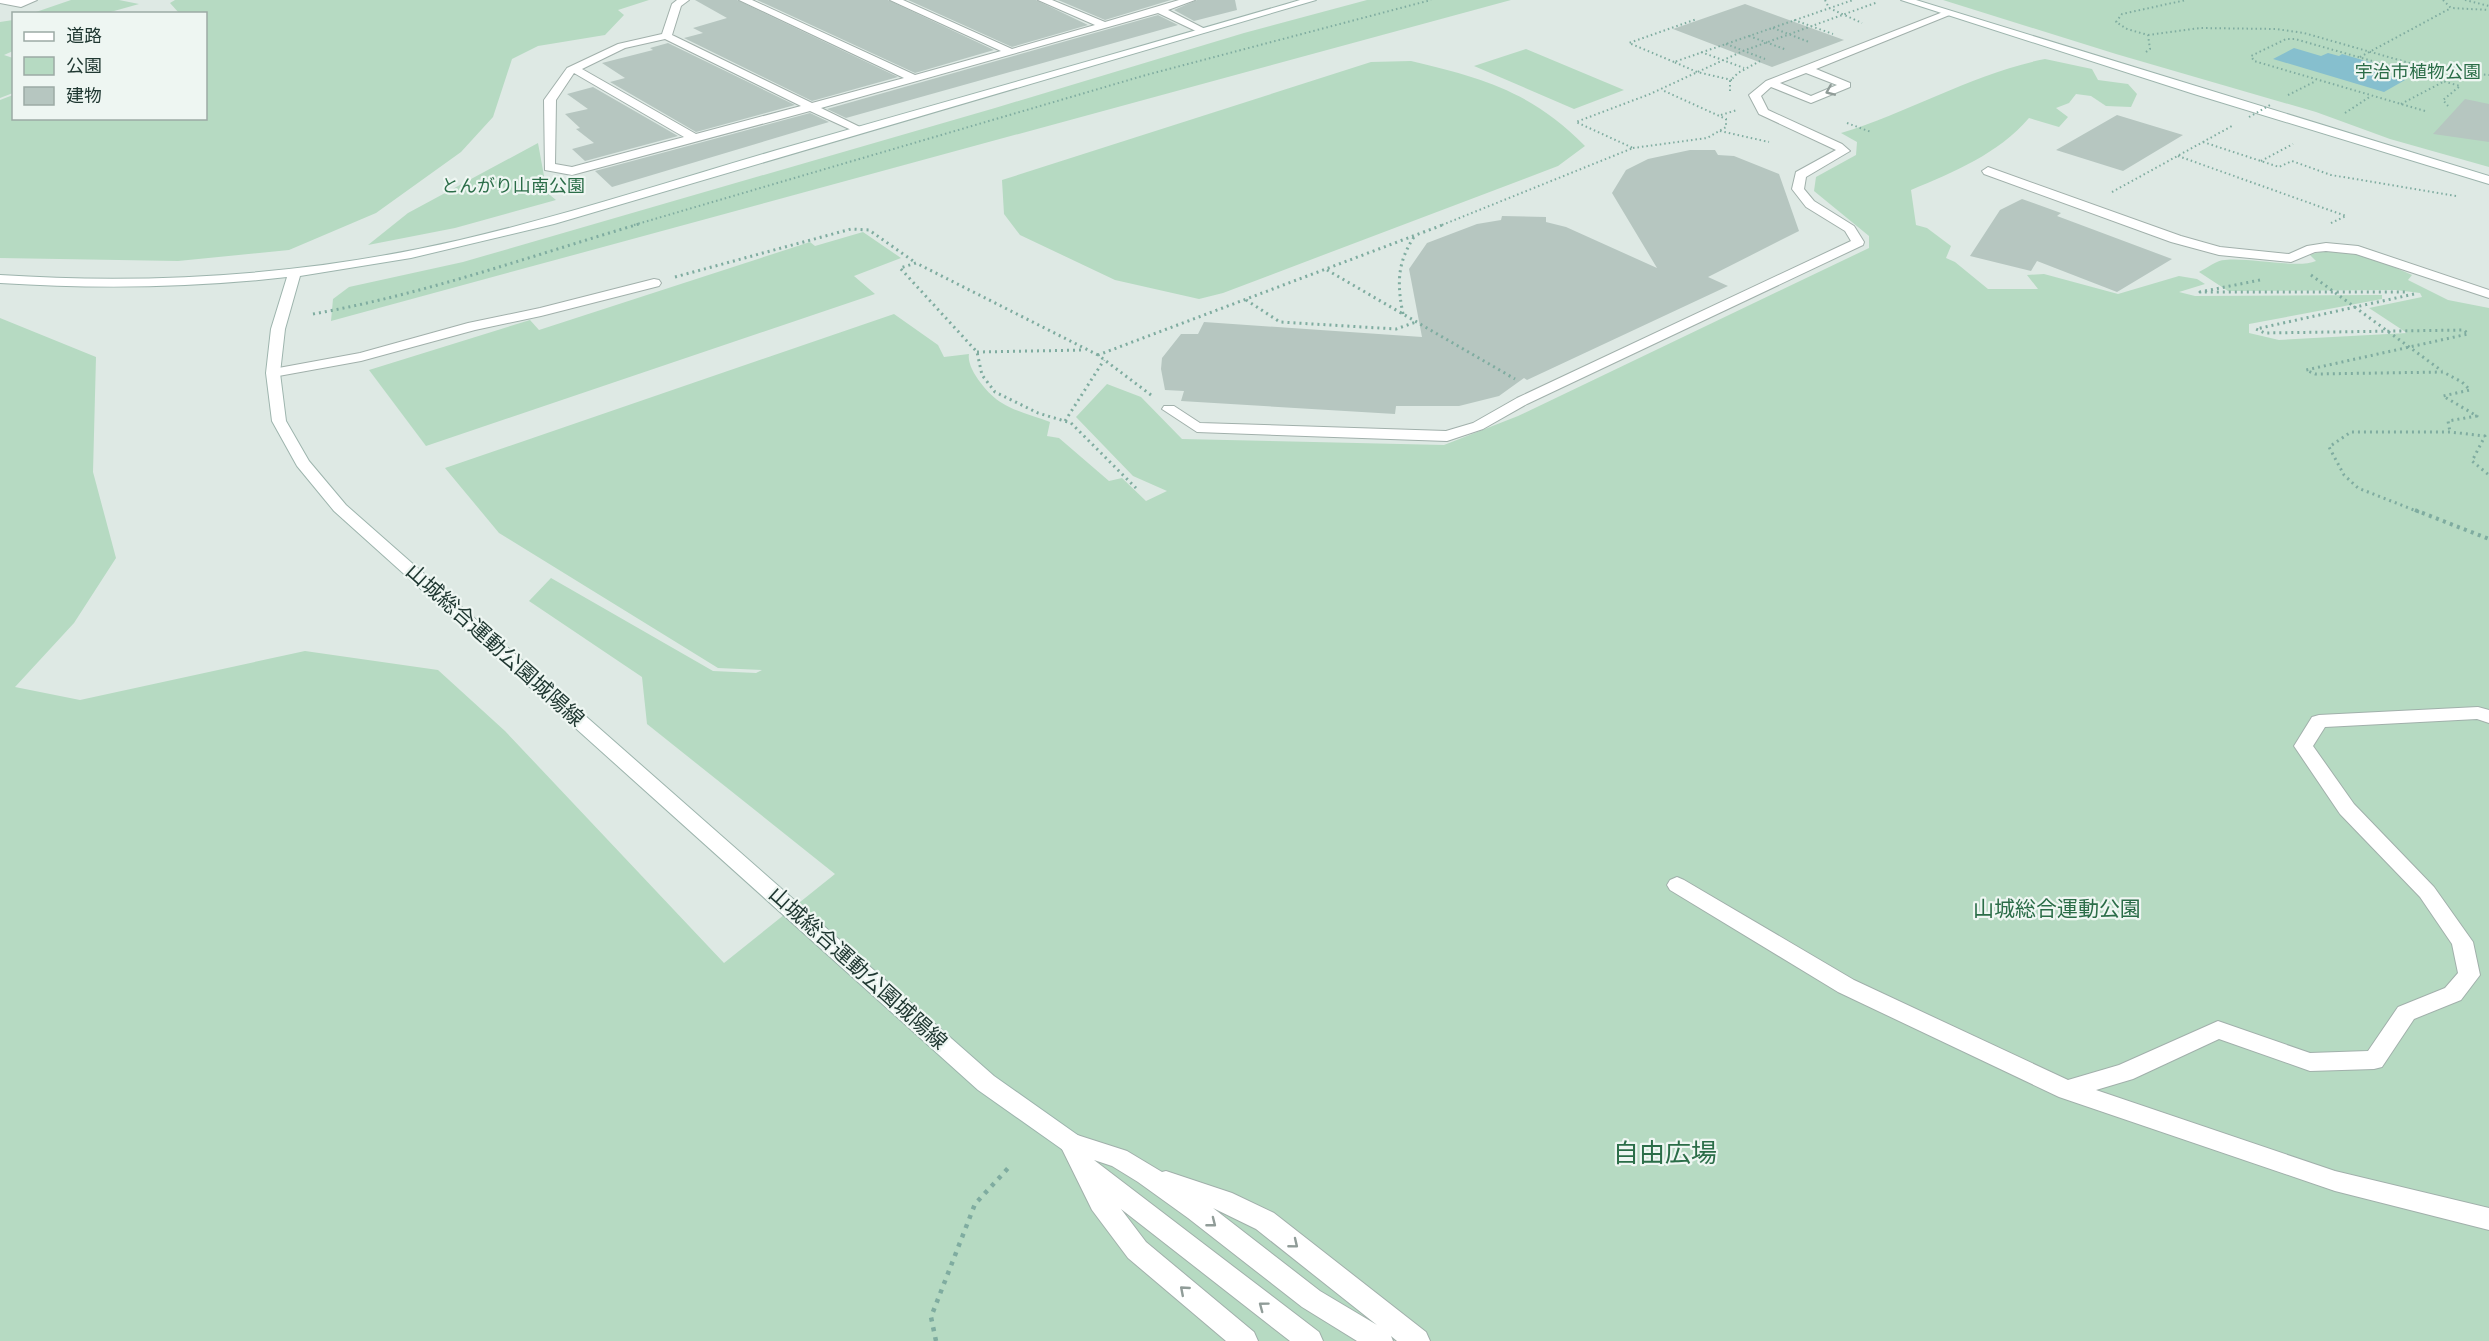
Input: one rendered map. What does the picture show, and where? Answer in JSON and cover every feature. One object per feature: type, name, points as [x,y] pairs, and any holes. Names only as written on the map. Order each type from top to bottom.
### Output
[{"type":"street","points":[[0,0],[21,4],[32,0]]},
{"type":"street","points":[[666,36],[677,4],[684,0]]},
{"type":"street","points":[[744,0],[912,78]]},
{"type":"street","points":[[895,0],[1009,51]]},
{"type":"street","points":[[1043,0],[1104,25]]},
{"type":"street","points":[[858,130],[808,106],[666,36],[622,46],[574,69],[550,100],[549,167],[572,171],[694,138],[808,106],[1104,25],[1190,0]]},
{"type":"street","points":[[0,279],[91,283],[158,282],[296,271],[393,257],[548,220],[1311,0]]},
{"type":"street","points":[[1906,0],[2489,180]]},
{"type":"street","points":[[1159,9],[1204,31]]},
{"type":"street","points":[[1169,409],[1197,427],[1447,436],[1478,426],[1539,393],[1858,242],[1850,229],[1810,204],[1798,189],[1800,175],[1844,151],[1838,146],[1763,112],[1755,95],[1770,83],[1947,14]]},
{"type":"street","points":[[574,69],[694,138]]},
{"type":"street","points":[[1770,83],[1811,100],[1846,85],[1807,69]]},
{"type":"street","points":[[1988,171],[2176,239],[2219,251],[2291,258],[2312,249],[2326,247],[2358,250],[2489,294]]},
{"type":"street","name":"山城総合運動公園城陽線","points":[[296,271],[278,329],[273,373],[279,421],[302,463],[340,508],[986,1083],[1071,1143]]},
{"type":"street","points":[[273,373],[361,357],[473,326],[541,312],[654,283]]},
{"type":"street","points":[[2067,1090],[2125,1072],[2218,1030],[2310,1062],[2374,1060],[2406,1013],[2452,994],[2469,975],[2462,942],[2427,892],[2347,808],[2303,746],[2319,721],[2478,713],[2489,717]]},
{"type":"street","points":[[1677,885],[1846,986],[2067,1090],[2335,1181],[2489,1219]]},
{"type":"street","points":[[1071,1143],[1086,1168],[1101,1202],[1137,1250],[1245,1341]]},
{"type":"street","points":[[1071,1143],[1119,1158],[1148,1175],[1197,1210],[1311,1299],[1380,1341]]},
{"type":"street","points":[[1086,1168],[1310,1341]]},
{"type":"street","points":[[1148,1175],[1223,1201],[1265,1221],[1418,1341]]},
{"type":"path","points":[[313,314],[437,287],[600,235],[1093,91],[1431,0]]},
{"type":"path","points":[[1825,0],[1829,8],[1863,23]]},
{"type":"path","points":[[1674,62],[1853,0]]},
{"type":"path","points":[[2186,0],[2122,14],[2116,22],[2127,29],[2148,35],[2200,28],[2276,29],[2304,33],[2434,70],[2489,75]]},
{"type":"path","points":[[2444,0],[2451,8]]},
{"type":"path","points":[[2464,0],[2489,8]]},
{"type":"path","points":[[1633,148],[1576,122],[1661,89],[1744,51],[1878,2]]},
{"type":"path","points":[[2359,58],[2451,8],[2489,8]]},
{"type":"path","points":[[1697,19],[1629,43],[1697,72]]},
{"type":"path","points":[[1794,20],[1833,34]]},
{"type":"path","points":[[1772,28],[1809,42]]},
{"type":"path","points":[[2142,56],[2150,49],[2148,35]]},
{"type":"path","points":[[1749,36],[1787,50]]},
{"type":"path","points":[[2425,111],[2254,61],[2252,56],[2286,39],[2460,86],[2442,100],[2448,106]]},
{"type":"path","points":[[1726,44],[1765,59]]},
{"type":"path","points":[[1701,52],[1745,69]]},
{"type":"path","points":[[2082,205],[2098,195],[2111,193],[2317,80]]},
{"type":"path","points":[[2401,104],[2443,82]]},
{"type":"path","points":[[1098,355],[1415,236],[1633,148],[1707,138],[1726,127],[1726,118],[1661,89]]},
{"type":"path","points":[[2337,118],[2372,96]]},
{"type":"path","points":[[2261,161],[2301,139]]},
{"type":"path","points":[[2203,142],[2279,167],[2292,161],[2331,175],[2467,198]]},
{"type":"path","points":[[2178,156],[2346,216],[2320,228]]},
{"type":"path","points":[[2111,193],[2122,197]]},
{"type":"path","points":[[654,283],[851,229],[869,230],[916,263],[1098,355],[1169,409]]},
{"type":"path","points":[[1403,314],[1397,284],[1399,265],[1415,236]]},
{"type":"path","points":[[916,263],[900,268],[977,352],[982,375],[995,392],[1038,413],[1071,423],[1136,488]]},
{"type":"path","points":[[1326,269],[1539,393]]},
{"type":"path","points":[[2305,270],[2470,390],[2443,396],[2477,416],[2448,421],[2450,432]]},
{"type":"path","points":[[2270,278],[2200,292],[2409,292],[2415,294],[2256,329],[2265,333],[2464,330],[2468,334],[2306,370],[2315,374],[2443,372]]},
{"type":"path","points":[[1245,300],[1280,322],[1396,329],[1417,322]]},
{"type":"path","points":[[977,352],[1087,350]]},
{"type":"path","points":[[1065,421],[1104,360]]},
{"type":"path","points":[[2489,475],[2472,461],[2485,436],[2450,432],[2351,432],[2329,447],[2344,475],[2358,488],[2489,539]]},
{"type":"path","points":[[936,1341],[932,1317],[975,1204],[1011,1165]]},
{"type":"green space","points":[[71,0],[119,0],[139,4],[111,12],[36,12]]},
{"type":"green space","points":[[175,0],[649,0],[618,10],[624,15],[605,35],[538,46],[512,59],[493,117],[461,152],[376,213],[289,250],[178,261],[0,258],[0,100],[12,95],[12,120],[207,120],[207,12],[178,12],[170,3]]},
{"type":"green space","points":[[1367,0],[1511,0],[331,321],[333,299],[349,287],[463,262],[995,108],[1244,33]]},
{"type":"green space","name":"宇治市植物公園","points":[[1943,0],[2489,0],[2489,167],[2390,139],[2316,112],[2116,54]]},
{"type":"green space","points":[[12,20],[12,51],[4,55],[12,58],[12,93],[0,98],[0,22]]},
{"type":"green space","points":[[1526,49],[1624,90],[1574,109],[1474,66]]},
{"type":"green space","points":[[2045,59],[2092,69],[2098,80],[2128,84],[2137,94],[2131,107],[2106,106],[2091,96],[2076,94],[2069,103],[2056,108],[2068,117],[2059,127],[2029,118],[2004,142],[1975,161],[1911,190],[1916,225],[1927,228],[1951,246],[1946,258],[1955,262],[1988,289],[2038,289],[2027,275],[2044,274],[2118,294],[2179,276],[2197,279],[2205,284],[2179,292],[2195,296],[2382,295],[2382,299],[2249,324],[2249,333],[2279,340],[2407,333],[2369,308],[2422,297],[2420,293],[2396,290],[2228,291],[2199,272],[2222,260],[2298,264],[2316,261],[2310,255],[2336,251],[2362,255],[2401,270],[2412,275],[2408,280],[2448,300],[2489,308],[2489,1341],[0,1341],[0,318],[96,357],[93,472],[116,558],[74,623],[15,687],[80,700],[305,651],[438,670],[505,731],[724,963],[835,874],[647,724],[642,677],[529,601],[551,578],[713,671],[756,673],[762,670],[718,668],[499,533],[445,468],[894,314],[938,345],[944,357],[969,354],[971,367],[975,374],[997,400],[1013,409],[1050,422],[1047,436],[1059,438],[1109,481],[1122,478],[1146,501],[1167,491],[1133,476],[1076,417],[1107,384],[1141,397],[1182,439],[1444,445],[1518,416],[1869,248],[1869,236],[1814,191],[1816,177],[1856,155],[1857,142],[1841,133],[1892,115],[1967,83],[2019,65]]},
{"type":"green space","points":[[1411,61],[1484,81],[1526,100],[1546,112],[1585,146],[1558,166],[1223,293],[1199,299],[1115,280],[1020,235],[1004,214],[1002,180],[1371,62]]},
{"type":"green space","name":"とんがり山南公園","points":[[538,143],[544,176],[539,186],[556,200],[455,228],[368,245],[408,213]]},
{"type":"green space","points":[[863,232],[901,258],[854,276],[875,294],[426,446],[369,370],[530,320],[539,330],[810,242],[815,246]]},
{"type":"water","points":[[2294,48],[2321,56],[2328,53],[2339,56],[2342,54],[2373,63],[2371,65],[2383,68],[2377,72],[2405,80],[2384,92],[2273,59]]},
{"type":"building","points":[[695,0],[737,0],[898,77],[812,101],[684,38],[703,33],[693,28],[727,18]]},
{"type":"building","points":[[757,0],[888,0],[994,50],[915,73]]},
{"type":"building","points":[[908,0],[1036,0],[1088,25],[1012,47]]},
{"type":"building","points":[[1058,0],[1171,0],[1105,20]]},
{"type":"building","points":[[1197,0],[1235,0],[1237,10],[1194,21],[1174,10]]},
{"type":"building","points":[[1745,4],[1844,40],[1772,67],[1673,29]]},
{"type":"building","points":[[1158,15],[1178,25],[846,118],[827,109]]},
{"type":"building","points":[[668,43],[795,105],[696,132],[610,82],[625,78],[602,63],[653,50],[650,48]]},
{"type":"building","points":[[593,87],[678,136],[585,161],[572,149],[594,143],[576,129],[580,128],[565,114],[588,109],[567,94]]},
{"type":"building","points":[[2465,99],[2489,104],[2489,142],[2433,134]]},
{"type":"building","points":[[810,113],[829,122],[612,187],[595,171]]},
{"type":"building","points":[[2117,115],[2183,135],[2123,171],[2056,150]]},
{"type":"building","points":[[1690,150],[1715,150],[1718,155],[1734,156],[1779,174],[1799,231],[1708,277],[1728,286],[1527,380],[1524,378],[1499,396],[1459,406],[1396,406],[1395,414],[1181,401],[1184,391],[1165,390],[1161,369],[1162,358],[1181,334],[1198,334],[1204,322],[1422,337],[1409,269],[1427,243],[1477,224],[1501,220],[1502,216],[1546,217],[1546,222],[1566,227],[1657,268],[1612,193],[1626,170],[1648,159]]},
{"type":"building","points":[[2022,199],[2061,213],[2057,216],[2172,259],[2117,292],[2037,261],[2031,271],[1970,256],[2000,210]]},
{"type":"park label","name":"山城総合運動公園","points":[[2057,909]]},
{"type":"park label","name":"自由広場","points":[[1665,1153]]}]
